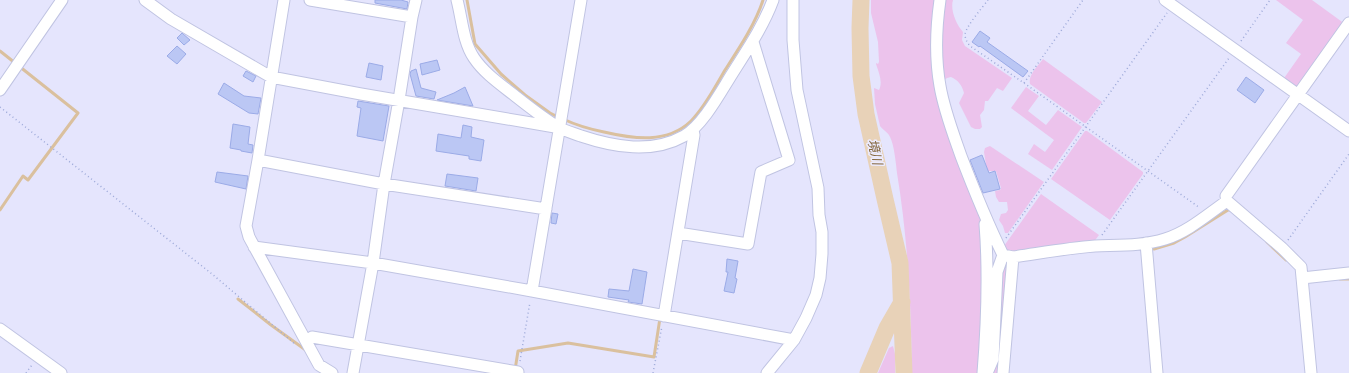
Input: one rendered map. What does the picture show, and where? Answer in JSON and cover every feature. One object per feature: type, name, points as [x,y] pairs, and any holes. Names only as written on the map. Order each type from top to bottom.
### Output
[{"type":"street","points":[[0,90],[62,0]]},
{"type":"street","points":[[144,0],[171,19],[271,77],[559,127],[596,141],[618,146],[633,147],[646,147],[670,142],[693,130],[711,107],[753,42],[773,0]]},
{"type":"street","points":[[284,0],[246,226],[254,247],[320,365],[332,373]]},
{"type":"street","points":[[310,0],[412,17]]},
{"type":"street","points":[[353,373],[373,263],[384,184],[416,0]]},
{"type":"street","points":[[457,0],[468,47],[474,59],[495,80],[527,105],[559,127]]},
{"type":"street","points":[[532,291],[581,0]]},
{"type":"street","points":[[767,373],[794,340],[806,318],[816,295],[820,278],[822,254],[822,232],[819,215],[818,188],[797,90],[793,40],[793,0]]},
{"type":"street","points":[[940,0],[937,58],[940,84],[949,122],[985,218],[1005,253],[1003,373]]},
{"type":"street","points":[[1171,2],[1349,132]]},
{"type":"street","points":[[1311,373],[1301,267],[1282,248],[1227,201],[1226,196],[1349,23]]},
{"type":"street","points":[[678,232],[748,244],[761,172],[789,160],[753,42]]},
{"type":"street","points":[[664,316],[694,135],[693,130]]},
{"type":"street","points":[[258,160],[384,184],[546,210]]},
{"type":"street","points":[[1005,253],[1094,246],[1137,245],[1164,240],[1209,215],[1227,201]]},
{"type":"street","points":[[983,373],[987,318],[987,249],[985,218]]},
{"type":"street","points":[[1146,243],[1157,373]]},
{"type":"street","points":[[254,247],[373,263],[794,340]]},
{"type":"street","points":[[987,373],[993,359],[997,272],[1005,253]]},
{"type":"street","points":[[1302,278],[1349,273]]},
{"type":"street","points":[[0,329],[61,373]]},
{"type":"street","points":[[312,337],[518,372]]},
{"type":"path","points":[[988,0],[965,34],[966,40],[970,46],[1024,82],[1209,215]]},
{"type":"path","points":[[1024,82],[1083,0]]},
{"type":"path","points":[[1094,246],[1270,0]]},
{"type":"path","points":[[1005,253],[1005,241],[1086,127],[1171,2]]},
{"type":"path","points":[[0,107],[212,274],[296,345]]},
{"type":"path","points":[[1282,248],[1349,154]]},
{"type":"path","points":[[518,372],[532,291]]},
{"type":"path","points":[[653,373],[664,316]]},
{"type":"shaded area","points":[[871,0],[937,0],[935,78],[981,216],[984,265],[980,373],[912,373],[910,298],[904,223],[893,144],[887,132],[880,126],[875,104],[874,88],[879,90],[881,81],[876,64],[879,62],[878,42],[871,13]]},
{"type":"shaded area","points":[[943,0],[953,0],[953,12],[958,25],[963,32],[962,40],[965,46],[1012,78],[1003,91],[997,88],[988,101],[985,101],[984,110],[980,115],[982,127],[980,129],[971,127],[959,103],[964,93],[959,83],[951,77],[943,81],[940,24]]},
{"type":"shaded area","points":[[1276,0],[1312,0],[1345,24],[1298,89],[1282,81],[1301,54],[1286,43],[1303,20]]},
{"type":"shaded area","points":[[1043,59],[1102,102],[1086,123],[1030,84],[1030,77]]},
{"type":"shaded area","points":[[1026,87],[1039,96],[1028,111],[1046,125],[1058,110],[1082,127],[1052,170],[1028,154],[1034,144],[1045,152],[1054,140],[1011,108]]},
{"type":"shaded area","points":[[1085,131],[1143,172],[1110,220],[1051,179]]},
{"type":"shaded area","points":[[990,146],[1044,182],[1008,233],[1005,233],[999,220],[1001,214],[1006,213],[1008,210],[1007,202],[999,202],[996,197],[995,191],[1000,190],[1001,188],[996,171],[987,171],[984,152],[985,148]]},
{"type":"shaded area","points":[[1041,194],[1099,235],[1093,243],[1010,253],[1006,251],[1004,246]]},
{"type":"shaded area","points":[[1005,268],[1007,269],[999,373],[990,373],[1002,270]]},
{"type":"shaded area","points":[[893,346],[895,354],[895,373],[878,373],[889,348]]},
{"type":"building","points":[[375,0],[401,0],[408,2],[407,9],[375,3]]},
{"type":"building","points":[[980,31],[990,38],[987,42],[1028,71],[1023,77],[980,46],[979,47],[972,42]]},
{"type":"building","points":[[182,33],[190,40],[184,45],[177,38]]},
{"type":"building","points":[[177,46],[186,54],[177,64],[167,56]]},
{"type":"building","points":[[437,60],[440,70],[422,75],[420,64]]},
{"type":"building","points":[[369,63],[383,66],[381,80],[366,77]]},
{"type":"building","points":[[416,69],[421,88],[436,92],[434,99],[416,96],[410,74],[411,71]]},
{"type":"building","points":[[246,71],[256,76],[253,82],[243,76]]},
{"type":"building","points":[[1246,77],[1264,90],[1255,103],[1237,90]]},
{"type":"building","points":[[224,83],[244,96],[261,98],[258,114],[249,113],[218,94]]},
{"type":"building","points":[[465,87],[473,106],[437,100],[454,93]]},
{"type":"building","points":[[358,101],[389,106],[383,141],[357,136],[361,108],[357,107]]},
{"type":"building","points":[[233,124],[250,127],[248,144],[253,145],[252,153],[230,148]]},
{"type":"building","points":[[463,125],[472,127],[471,137],[484,140],[481,161],[469,159],[469,156],[436,151],[438,134],[461,138]]},
{"type":"building","points":[[982,155],[989,173],[995,171],[1000,189],[983,193],[970,160]]},
{"type":"building","points":[[217,172],[248,176],[246,189],[215,182]]},
{"type":"building","points":[[447,174],[478,178],[476,191],[445,186]]},
{"type":"building","points":[[552,213],[558,214],[556,224],[551,223]]},
{"type":"building","points":[[727,259],[738,261],[735,278],[737,279],[734,293],[724,291],[728,272],[726,272]]},
{"type":"building","points":[[633,269],[647,272],[642,304],[628,302],[629,300],[608,297],[609,289],[629,291]]},
{"type":"waterway","points":[[467,0],[475,44],[501,74],[525,95],[558,117]]},
{"type":"waterway","points":[[563,119],[593,130],[638,138],[661,136],[682,128],[701,110],[710,97],[751,27],[763,0]]},
{"type":"waterway","name":"境川","points":[[861,0],[861,76],[866,114],[900,263],[904,373]]},
{"type":"waterway","points":[[0,51],[78,113],[28,180],[23,176],[0,210]]},
{"type":"waterway","points":[[1154,249],[1174,243],[1228,210],[1231,210]]},
{"type":"waterway","points":[[1267,242],[1286,260]]},
{"type":"waterway","points":[[1340,279],[1349,279]]},
{"type":"waterway","points":[[238,299],[307,351]]},
{"type":"waterway","name":"境川","points":[[868,373],[887,328],[902,302]]},
{"type":"waterway","points":[[515,370],[518,351],[568,343],[654,357],[660,318]]}]
